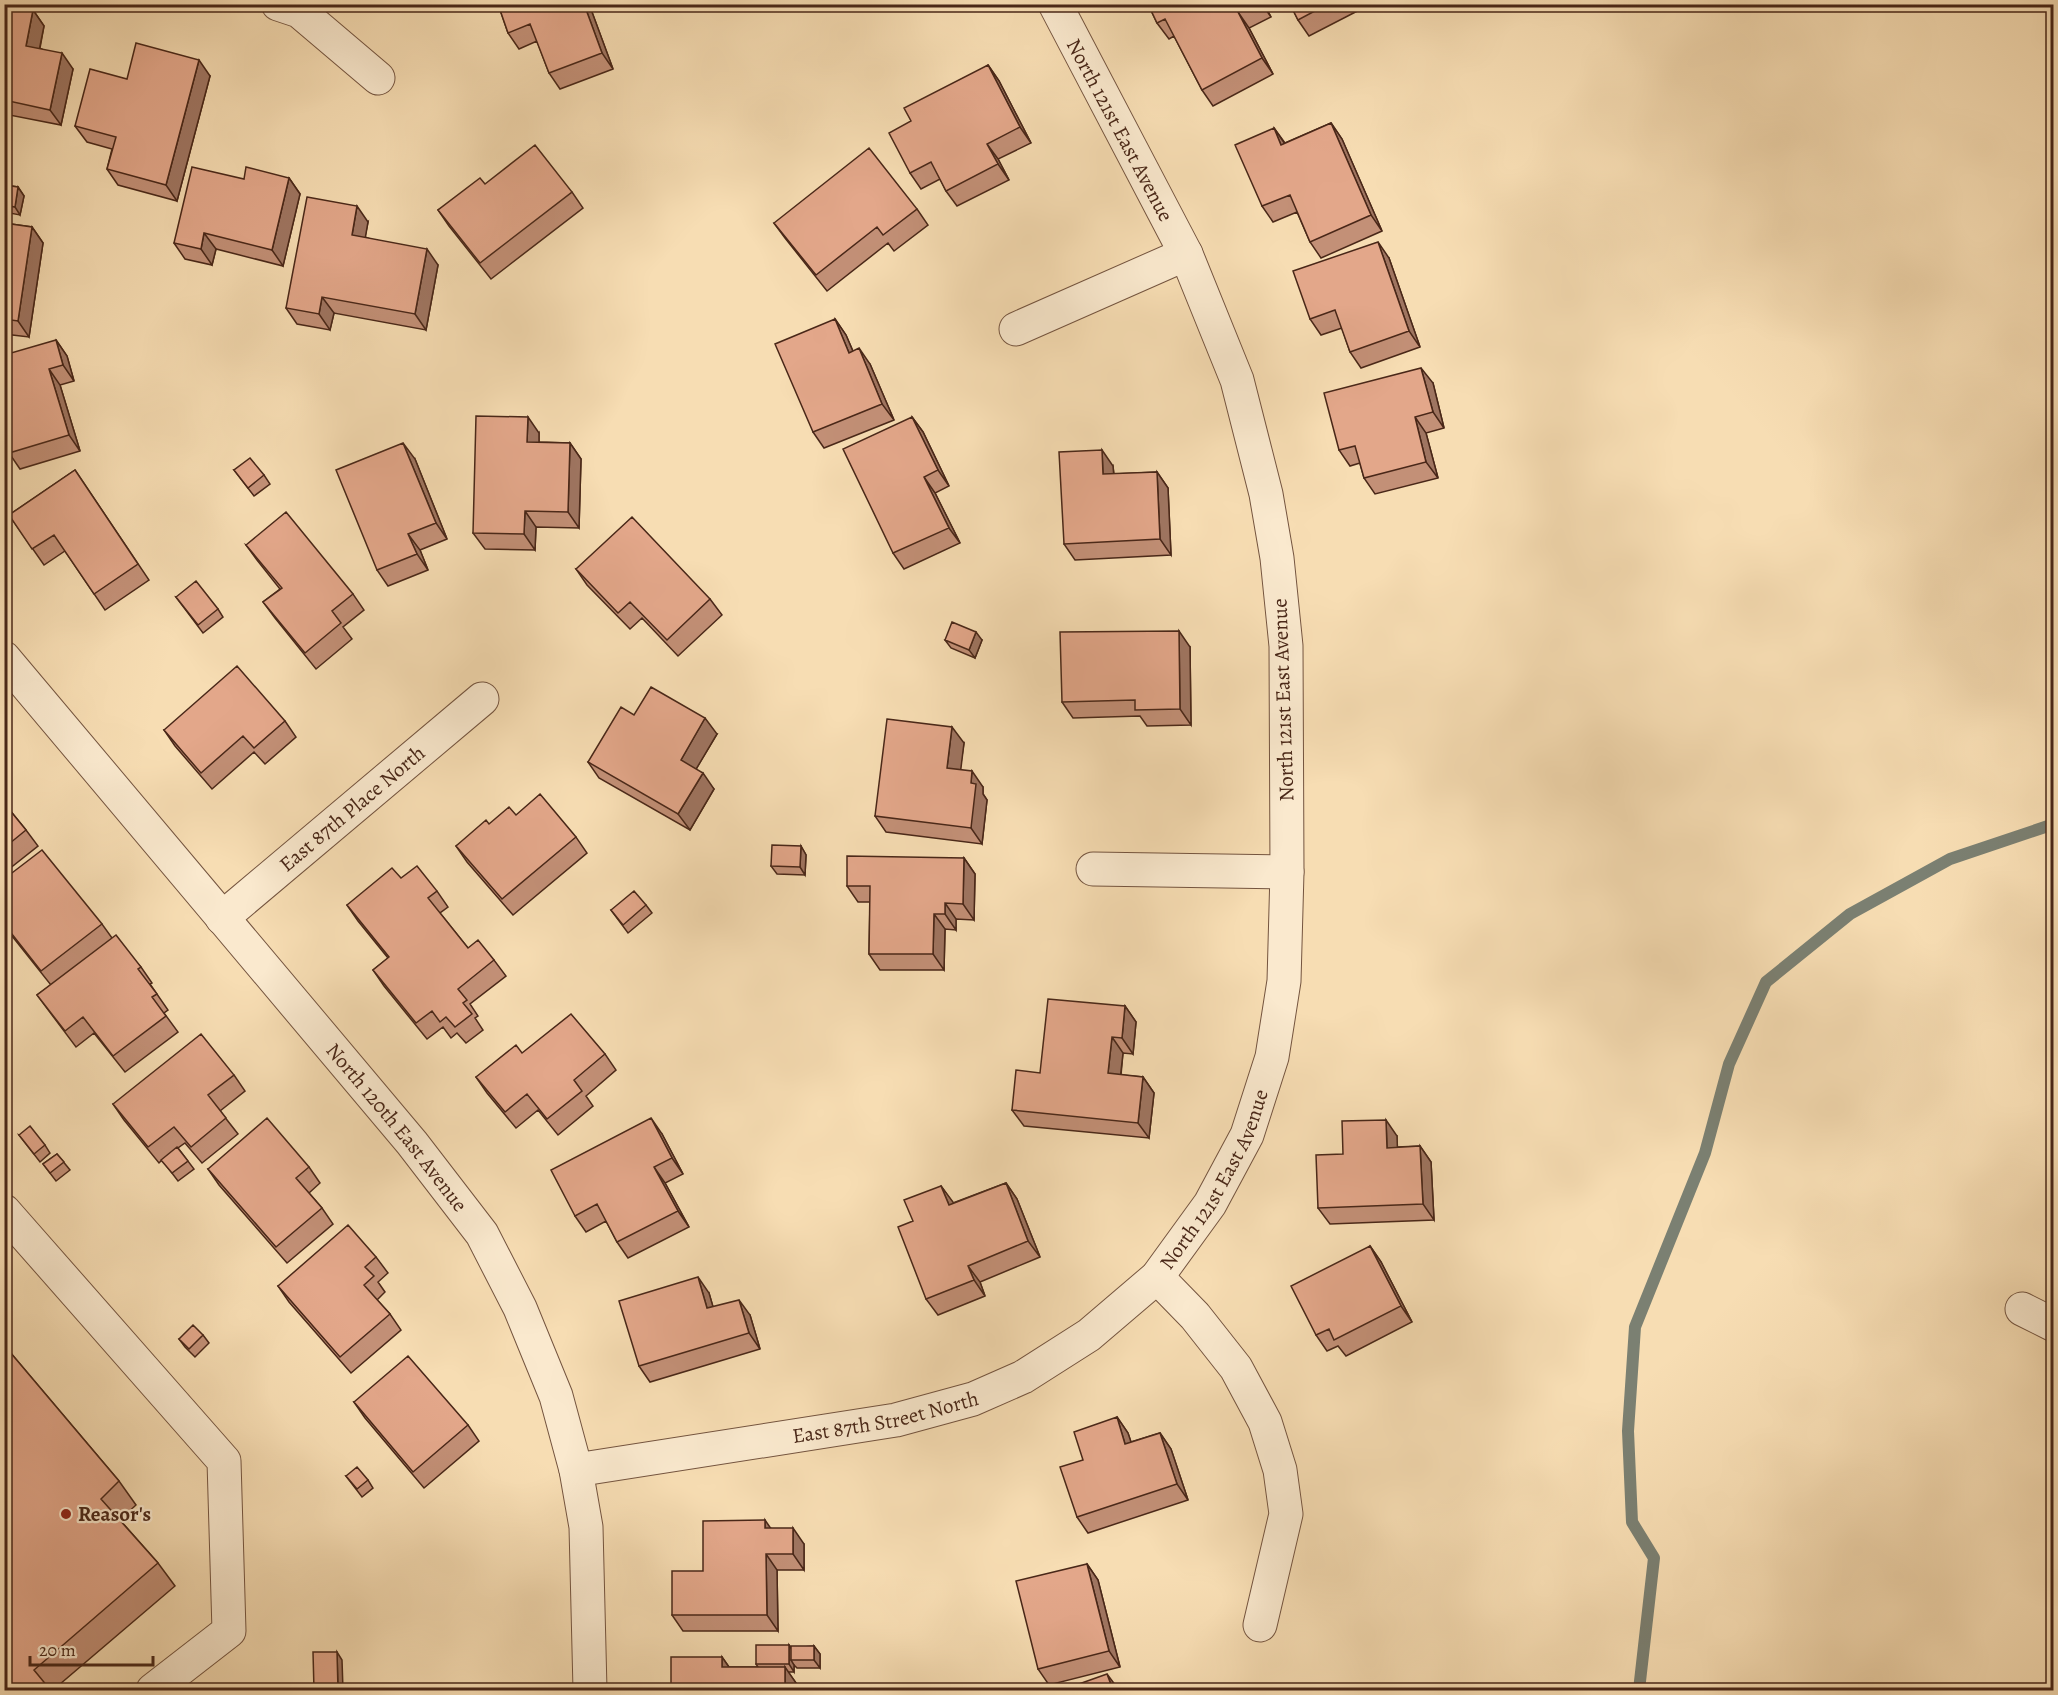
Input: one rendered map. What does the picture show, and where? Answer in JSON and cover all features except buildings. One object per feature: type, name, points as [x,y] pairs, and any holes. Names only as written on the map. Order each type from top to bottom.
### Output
[{"type":"street","points":[[278,4],[299,11],[378,78]]},
{"type":"street","name":"North 121st East Avenue","points":[[1055,4],[1186,254],[1237,380],[1266,494],[1277,558],[1286,646],[1287,872],[1284,981],[1272,1058],[1247,1135],[1210,1204],[1157,1277],[1194,1316],[1236,1368],[1265,1422],[1280,1470],[1286,1514],[1260,1624]]},
{"type":"street","points":[[1016,329],[1186,254]]},
{"type":"street","name":"North 120th East Avenue","points":[[4,658],[412,1143],[482,1234],[520,1308],[556,1396],[576,1470],[586,1527],[590,1690]]},
{"type":"street","name":"East 87th Place North","points":[[222,918],[482,699]]},
{"type":"street","points":[[1093,869],[1287,872]]},
{"type":"street","points":[[4,1211],[224,1461],[229,1631],[153,1690]]},
{"type":"street","name":"East 87th Street North","points":[[576,1470],[896,1420],[974,1399],[1023,1377],[1089,1335],[1157,1277]]},
{"type":"street","points":[[2022,1309],[2054,1325]]},
{"type":"waterway","points":[[1639,1690],[1654,1558],[1632,1522],[1628,1431],[1635,1327],[1705,1153],[1729,1064],[1766,982],[1850,914],[1950,859],[2054,824]]},
{"type":"place","name":"Reasor's","points":[[66,1514]]}]
